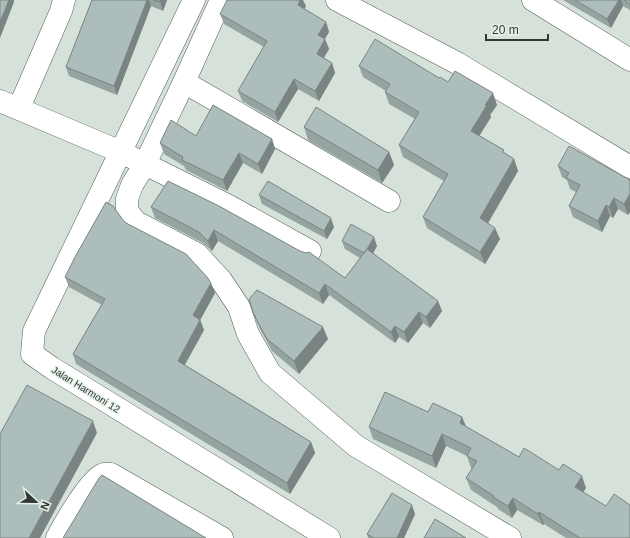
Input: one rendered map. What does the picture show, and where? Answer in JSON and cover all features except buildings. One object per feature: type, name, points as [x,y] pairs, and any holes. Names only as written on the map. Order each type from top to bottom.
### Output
[{"type":"street","points":[[64,0],[60,11],[10,104],[121,152],[229,206],[310,251]]},
{"type":"street","points":[[121,152],[194,0]]},
{"type":"street","points":[[221,0],[145,164],[132,185],[127,199],[127,211],[136,222],[197,254],[221,280],[239,307],[248,334],[270,374],[356,446],[510,538]]},
{"type":"street","points":[[337,0],[457,63],[630,167]]},
{"type":"street","points":[[532,0],[630,60]]},
{"type":"street","points":[[184,82],[389,201]]},
{"type":"street","name":"Jalan Harmoni 12","points":[[121,152],[34,331],[32,354],[52,368],[329,538]]},
{"type":"street","points":[[57,538],[64,523],[92,483],[103,474],[111,474],[222,538]]}]
